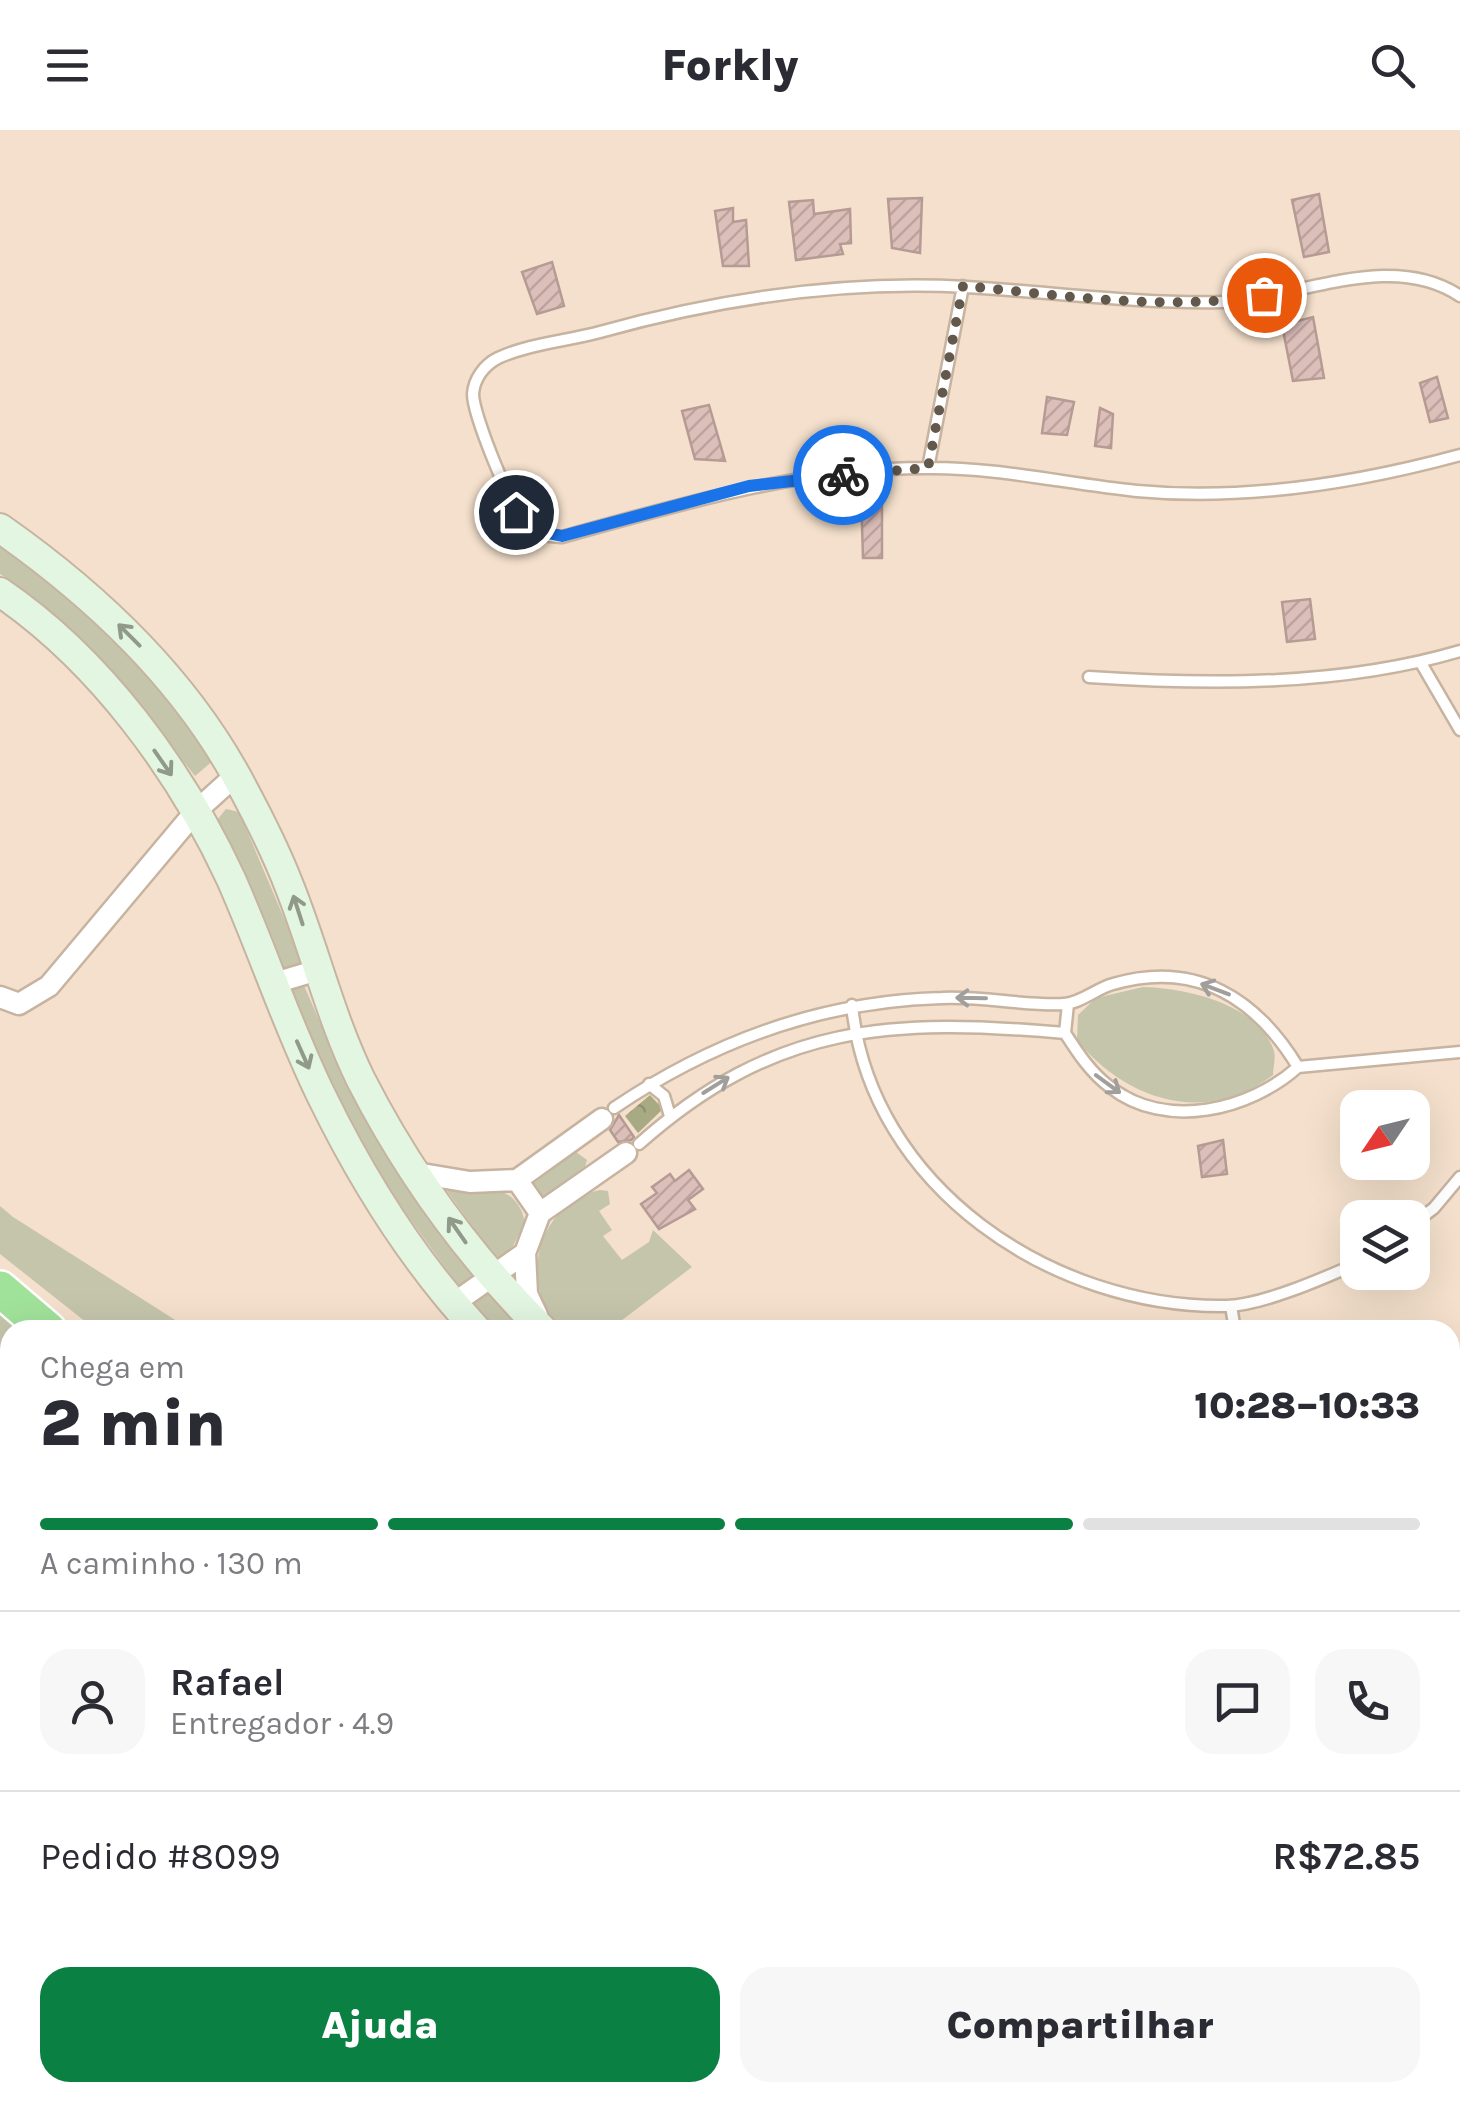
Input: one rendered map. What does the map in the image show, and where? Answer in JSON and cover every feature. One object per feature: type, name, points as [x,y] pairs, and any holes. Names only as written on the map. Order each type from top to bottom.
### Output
[{"type":"highway","points":[[0,1289],[36,1320]]},
{"type":"main road","points":[[0,528],[50,563],[151,657],[236,775],[278,858],[361,1079],[416,1173],[491,1278],[534,1320]]},
{"type":"main road","points":[[0,592],[53,634],[106,688],[195,812],[231,880],[271,984],[323,1099],[368,1180],[467,1320]]},
{"type":"street","points":[[0,996],[19,1004],[49,986],[195,812],[236,775]]},
{"type":"street","points":[[271,984],[318,970]]},
{"type":"street","points":[[416,1173],[470,1182],[517,1180],[608,1113]]},
{"type":"street","points":[[582,1134],[589,1154],[606,1168]]},
{"type":"street","points":[[539,1320],[527,1294],[525,1253],[540,1212],[632,1148]]},
{"type":"street","points":[[517,1180],[540,1212]]},
{"type":"street","points":[[453,1304],[525,1253]]},
{"type":"lane","points":[[1460,296],[1414,279],[1373,276],[1228,302],[1138,302],[963,286],[766,296],[647,318],[500,357],[480,373],[474,388],[474,400],[516,512],[529,529],[544,536],[562,536],[749,486],[928,468],[1141,491],[1218,494],[1310,485],[1460,455]]},
{"type":"lane","points":[[928,468],[963,286]]},
{"type":"lane","points":[[1089,677],[1213,683],[1421,663],[1460,651]]},
{"type":"lane","points":[[1421,663],[1460,730]]},
{"type":"lane","points":[[608,1113],[686,1062],[787,1021],[852,1005],[939,998],[1068,1004],[1110,984],[1137,978],[1184,978],[1250,1005],[1298,1067]]},
{"type":"lane","points":[[1068,1004],[1065,1033],[1092,1072],[1114,1091],[1177,1111],[1236,1105],[1279,1084],[1298,1067],[1460,1052]]},
{"type":"lane","points":[[852,1005],[866,1073],[909,1150],[945,1193],[1016,1251],[1090,1286],[1160,1300],[1231,1306],[1340,1269]]},
{"type":"lane","points":[[632,1148],[670,1116],[728,1077],[772,1056],[855,1034],[958,1024],[1065,1033]]},
{"type":"lane","points":[[649,1084],[664,1096],[670,1116]]},
{"type":"lane","points":[[1430,1211],[1460,1177]]},
{"type":"lane","points":[[1231,1306],[1233,1320]]},
{"type":"green space","points":[[0,539],[119,640],[215,759],[195,776],[82,641],[0,574]]},
{"type":"green space","points":[[226,809],[239,812],[303,963],[275,970],[213,825]]},
{"type":"green space","points":[[303,983],[346,1083],[355,1085],[481,1279],[462,1291],[389,1190],[375,1181],[286,989]]},
{"type":"green space","points":[[1143,987],[1218,1001],[1253,1021],[1274,1051],[1273,1075],[1248,1091],[1221,1100],[1195,1102],[1143,1091],[1119,1078],[1077,1040],[1078,1015],[1096,998]]},
{"type":"green space","points":[[650,1095],[663,1109],[638,1133],[625,1116]]},
{"type":"green space","points":[[576,1152],[587,1160],[584,1170],[544,1199],[536,1196],[533,1184]]},
{"type":"green space","points":[[454,1184],[499,1190],[515,1201],[525,1222],[506,1260],[495,1258],[447,1191]]},
{"type":"green space","points":[[608,1191],[610,1204],[599,1211],[612,1230],[603,1236],[622,1260],[649,1242],[653,1230],[692,1267],[622,1320],[554,1320],[539,1291],[540,1248],[561,1211],[579,1198]]},
{"type":"green space","points":[[0,1206],[175,1320],[83,1320],[0,1254]]},
{"type":"green space","points":[[491,1287],[520,1320],[480,1320],[468,1307]]},
{"type":"green space","points":[[0,1288],[38,1320],[0,1320]]},
{"type":"building","points":[[1319,194],[1329,252],[1304,257],[1292,200]]},
{"type":"building","points":[[922,198],[920,253],[892,248],[888,199]]},
{"type":"building","points":[[813,200],[814,214],[850,209],[851,243],[840,244],[843,254],[796,260],[789,202]]},
{"type":"building","points":[[733,208],[733,222],[746,220],[749,266],[723,266],[715,211]]},
{"type":"building","points":[[552,262],[564,306],[537,314],[522,272]]},
{"type":"building","points":[[1313,317],[1324,378],[1293,381],[1282,325]]},
{"type":"building","points":[[1437,377],[1448,418],[1430,422],[1420,383]]},
{"type":"building","points":[[1047,397],[1074,402],[1067,435],[1042,433]]},
{"type":"building","points":[[709,405],[725,461],[695,459],[682,411]]},
{"type":"building","points":[[1100,408],[1113,414],[1111,448],[1095,446]]},
{"type":"building","points":[[882,491],[882,558],[863,558],[861,493]]},
{"type":"building","points":[[1310,599],[1315,639],[1287,642],[1282,602]]},
{"type":"building","points":[[619,1115],[634,1137],[631,1140],[618,1142],[610,1130]]},
{"type":"building","points":[[1223,1140],[1227,1174],[1202,1177],[1198,1146]]},
{"type":"building","points":[[689,1170],[703,1189],[688,1200],[695,1209],[659,1229],[641,1204],[657,1193],[652,1187],[670,1174],[675,1181]]},
{"type":"way so far","points":[[843,475],[928,468],[963,286],[1138,302],[1228,302],[1264,295]]},
{"type":"route","points":[[516,512],[529,529],[544,536],[562,536],[749,486],[843,475]]}]
